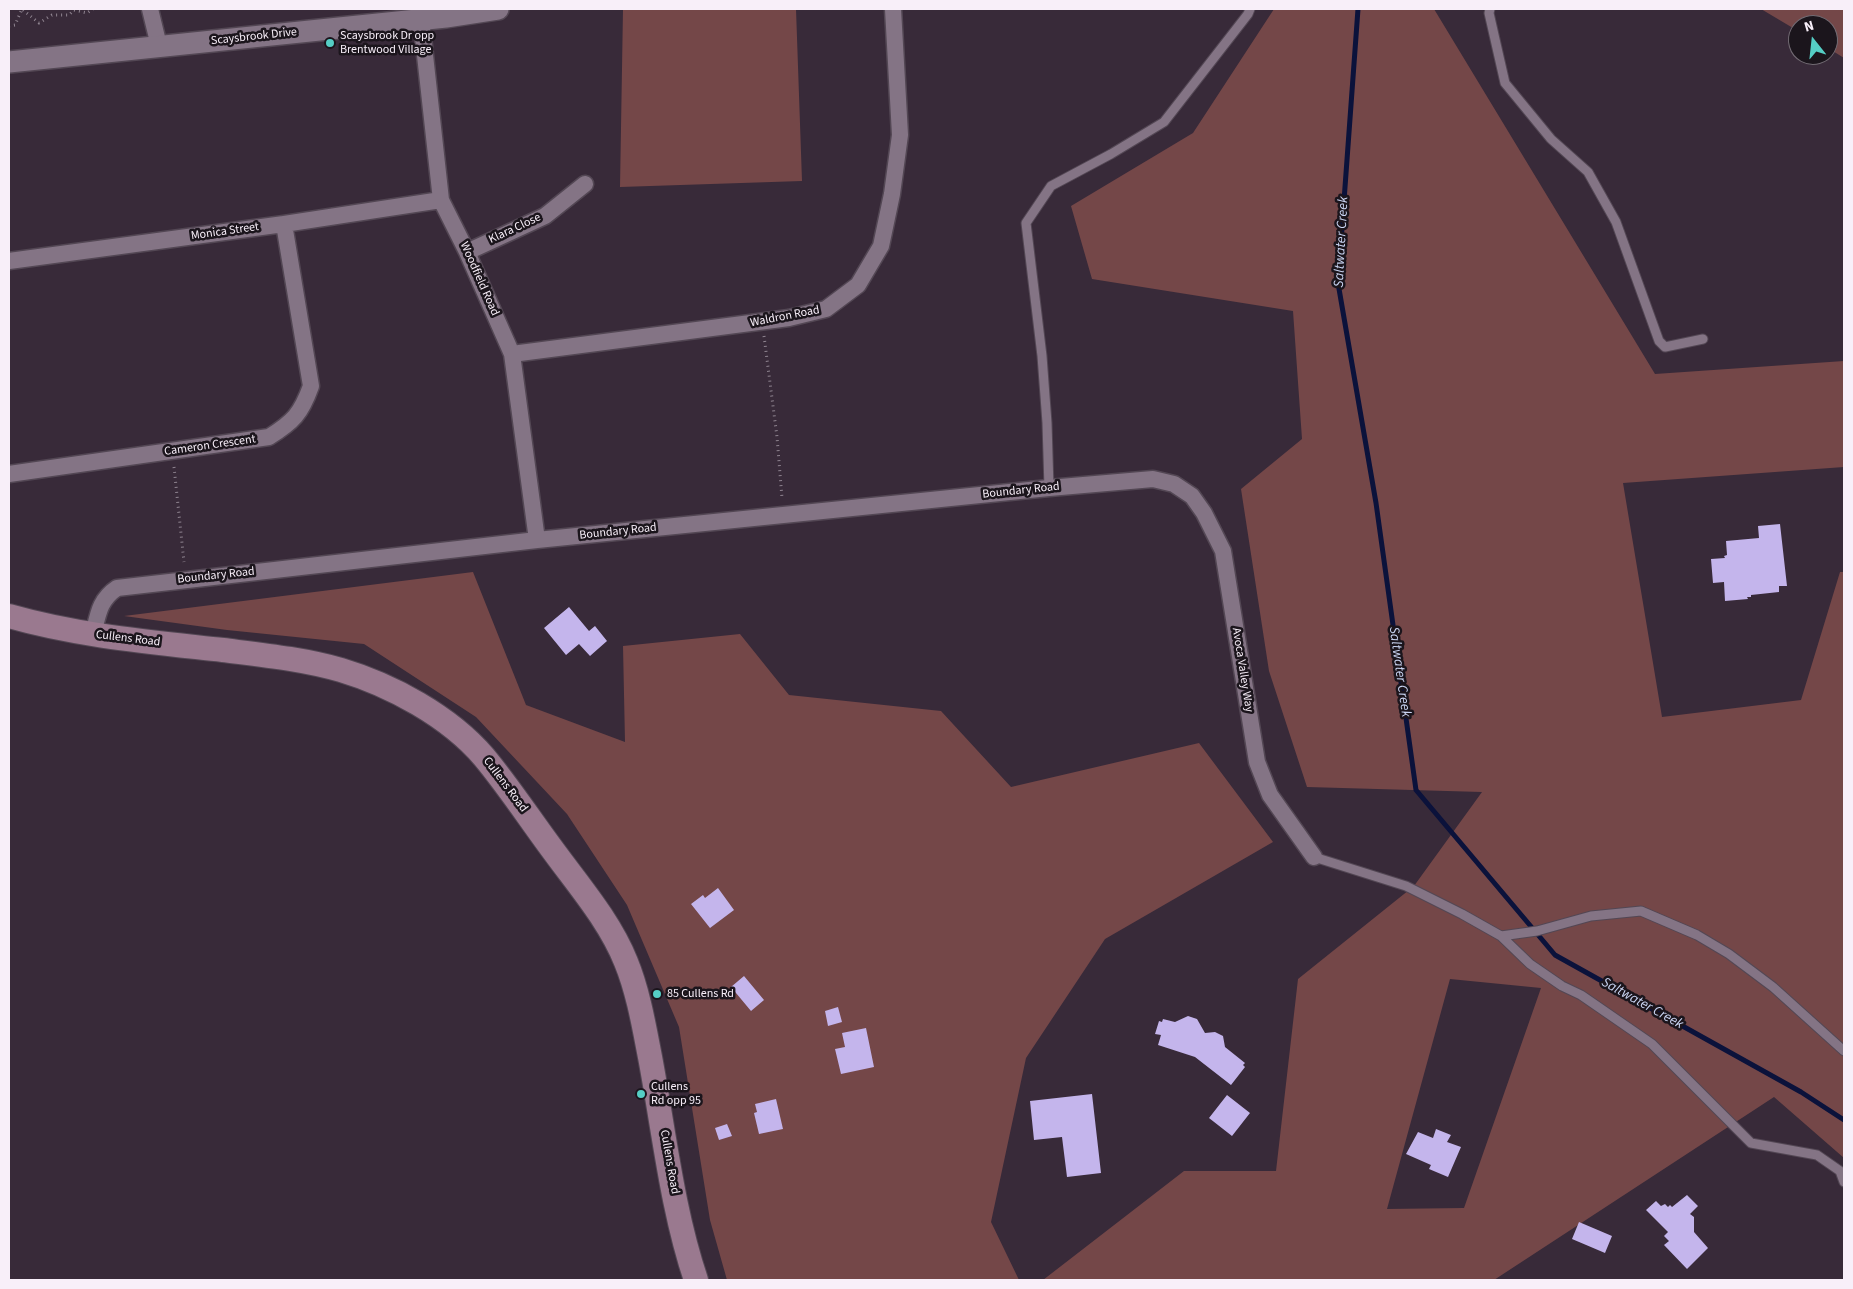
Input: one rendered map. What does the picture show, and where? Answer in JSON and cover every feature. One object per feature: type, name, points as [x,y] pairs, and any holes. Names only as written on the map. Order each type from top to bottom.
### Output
[{"type":"main road","name":"Cullens Road","points":[[9,616],[45,627],[93,635],[278,657],[305,661],[340,670],[376,682],[410,698],[448,724],[482,755],[600,914],[626,962],[641,1016],[675,1192],[690,1262],[696,1280]]},
{"type":"street","points":[[150,9],[159,46]]},
{"type":"street","name":"Scaysbrook Drive","points":[[9,62],[472,14],[498,9]]},
{"type":"street","name":"Waldron Road","points":[[512,354],[789,318],[826,309],[858,285],[881,246],[892,194],[900,135],[893,9]]},
{"type":"street","name":"Woodfield Road","points":[[421,19],[441,200],[467,252],[512,354],[537,540]]},
{"type":"street","name":"Klara Close","points":[[467,252],[545,216],[585,184]]},
{"type":"street","name":"Monica Street","points":[[9,262],[441,200]]},
{"type":"street","name":"Cameron Crescent","points":[[9,474],[269,437],[290,423],[306,401],[311,386],[284,224]]},
{"type":"street","name":"Boundary Road","points":[[93,635],[102,604],[107,594],[117,588],[537,540],[1049,488],[1153,479],[1174,484]]},
{"type":"street","name":"Avoca Valley Way","points":[[1174,484],[1192,496],[1204,513],[1223,551],[1257,762],[1270,795],[1314,858]]},
{"type":"lane","points":[[1049,488],[1042,356],[1026,224],[1051,186],[1111,154],[1164,122],[1250,9]]},
{"type":"lane","points":[[1490,9],[1488,13],[1505,83],[1551,139],[1588,172],[1616,222],[1659,341],[1665,347],[1703,339]]},
{"type":"lane","points":[[1314,858],[1406,886],[1501,936],[1530,964],[1562,986],[1581,995],[1652,1044],[1751,1143],[1816,1155],[1840,1171],[1844,1182]]},
{"type":"lane","points":[[1501,936],[1537,932],[1591,916],[1641,911],[1697,935],[1729,954],[1773,987],[1844,1051]]},
{"type":"path","points":[[9,26],[15,26],[22,9],[39,23],[52,15],[69,15],[74,10],[87,13],[93,9]]},
{"type":"path","points":[[762,322],[777,437],[782,498]]},
{"type":"path","points":[[174,467],[184,562]]},
{"type":"shaded area","points":[[623,9],[796,9],[802,181],[620,187]]},
{"type":"shaded area","points":[[1274,9],[1434,9],[1655,374],[1844,361],[1844,467],[1623,483],[1662,717],[1801,700],[1840,572],[1844,572],[1844,1158],[1774,1097],[1494,1280],[1043,1280],[1184,1171],[1276,1171],[1298,979],[1414,886],[1482,792],[1307,787],[1269,671],[1241,489],[1302,439],[1293,311],[1092,279],[1071,206],[1193,133]],"holes":[[[1450,979],[1541,988],[1464,1208],[1387,1209]]]},
{"type":"shaded area","points":[[1761,9],[1844,9],[1844,58],[1838,54],[1838,15],[1788,15],[1788,25]]},
{"type":"shaded area","points":[[473,572],[526,705],[625,742],[623,646],[740,634],[789,695],[941,711],[1011,787],[1199,743],[1273,842],[1105,939],[1026,1058],[991,1222],[1019,1280],[727,1280],[710,1220],[679,1027],[627,905],[567,814],[476,717],[364,644],[227,630],[124,616]]},
{"type":"building","points":[[1780,524],[1787,586],[1779,586],[1779,592],[1751,595],[1751,597],[1747,597],[1748,599],[1725,601],[1724,582],[1713,583],[1711,559],[1725,558],[1724,556],[1727,555],[1726,541],[1759,538],[1758,526]]},
{"type":"building","points":[[569,607],[589,631],[595,626],[607,641],[590,656],[579,644],[566,655],[544,628]]},
{"type":"building","points":[[718,888],[734,910],[710,928],[691,904],[703,895],[705,898]]},
{"type":"building","points":[[744,976],[764,1000],[751,1011],[731,987]]},
{"type":"building","points":[[838,1007],[842,1022],[828,1026],[825,1011]]},
{"type":"building","points":[[1188,1016],[1197,1019],[1205,1033],[1215,1032],[1223,1036],[1225,1047],[1245,1063],[1243,1065],[1245,1067],[1231,1085],[1195,1057],[1158,1045],[1161,1035],[1155,1034],[1159,1021],[1162,1022],[1163,1019],[1175,1022]]},
{"type":"building","points":[[866,1028],[874,1067],[841,1074],[835,1049],[845,1047],[842,1033]]},
{"type":"building","points":[[1092,1094],[1101,1173],[1067,1177],[1062,1137],[1034,1140],[1030,1101]]},
{"type":"building","points":[[1227,1095],[1250,1113],[1232,1136],[1209,1118]]},
{"type":"building","points":[[776,1099],[783,1129],[759,1134],[754,1113],[757,1112],[755,1104]]},
{"type":"building","points":[[727,1124],[732,1136],[719,1140],[715,1128]]},
{"type":"building","points":[[1436,1129],[1451,1135],[1447,1142],[1461,1147],[1448,1177],[1429,1169],[1431,1165],[1406,1154],[1418,1132],[1433,1138]]},
{"type":"building","points":[[1687,1195],[1698,1206],[1690,1214],[1694,1217],[1694,1232],[1708,1248],[1687,1269],[1664,1245],[1669,1241],[1664,1236],[1668,1232],[1646,1210],[1656,1201],[1661,1206],[1665,1204],[1668,1207],[1670,1205],[1672,1207]]},
{"type":"building","points":[[1579,1222],[1612,1236],[1605,1253],[1572,1239]]},
{"type":"waterway","name":"Saltwater Creek","points":[[1358,9],[1338,283],[1376,503],[1416,790],[1555,955],[1801,1092],[1844,1120]]},
{"type":"place","name":"Scaysbrook Dr opp Brentwood Village","points":[[330,43]]},
{"type":"place","name":"85 Cullens Rd","points":[[657,994]]},
{"type":"place","name":"Cullens Rd opp 95","points":[[641,1094]]}]
